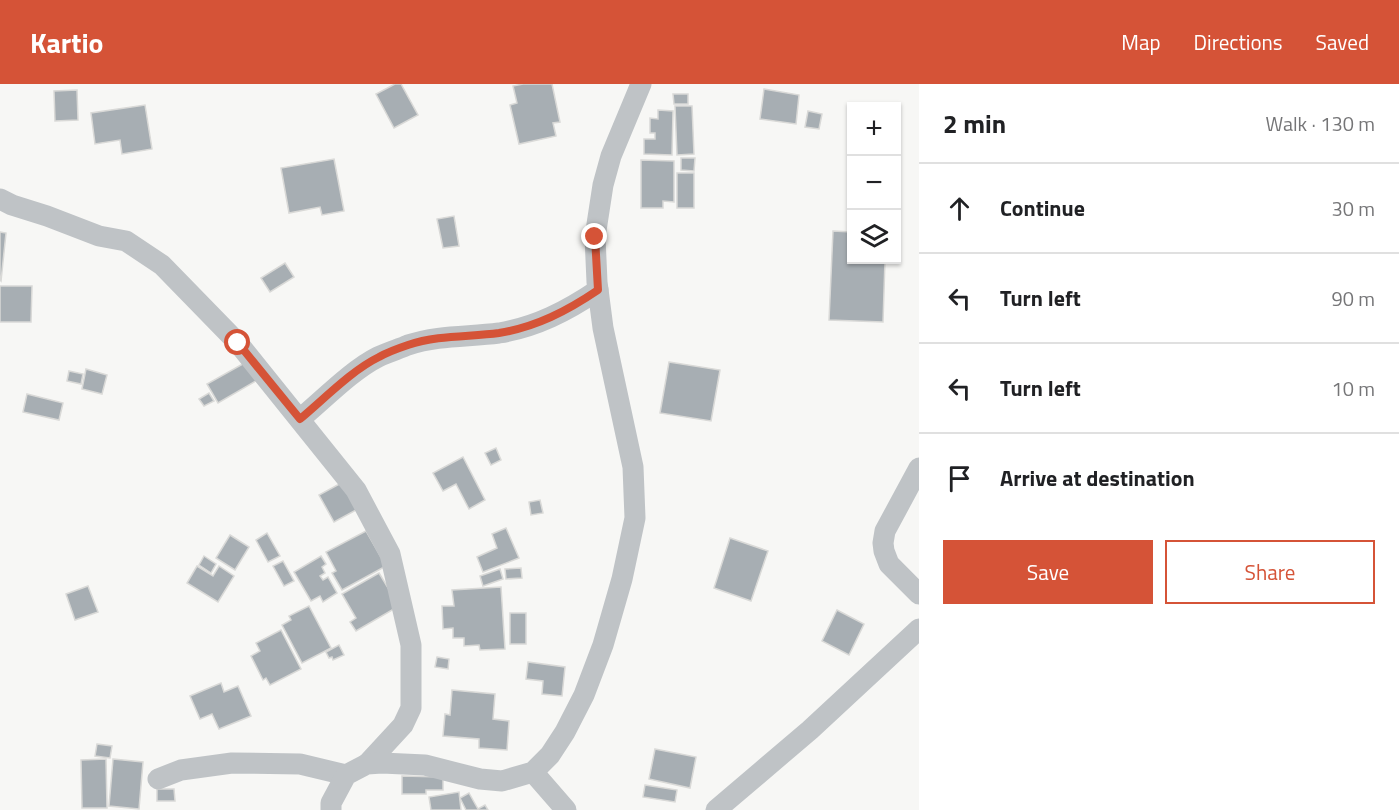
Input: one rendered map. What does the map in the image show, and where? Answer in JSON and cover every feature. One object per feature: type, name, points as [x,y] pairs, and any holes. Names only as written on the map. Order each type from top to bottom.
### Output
[{"type":"street","points":[[367,764],[425,765],[480,779],[502,781],[533,772],[550,755],[584,695],[603,645],[622,579],[635,518],[633,466],[603,328],[595,237],[603,185],[611,156],[641,84]]},
{"type":"street","points":[[0,199],[99,236],[126,241],[162,264],[238,343],[356,490],[390,554],[411,645],[411,708],[404,725],[367,764],[346,775],[331,803],[331,810]]},
{"type":"street","points":[[300,419],[378,357],[410,345],[436,339],[499,333],[530,326],[575,305],[598,290]]},
{"type":"street","points":[[919,468],[885,531],[884,543],[884,551],[889,564],[919,594]]},
{"type":"street","points":[[716,810],[810,730],[919,629]]},
{"type":"street","points":[[158,778],[181,770],[232,763],[300,764],[346,775]]},
{"type":"street","points":[[533,772],[566,810]]},
{"type":"building","points":[[395,84],[401,84],[418,115],[394,128],[376,94]]},
{"type":"building","points":[[552,84],[560,122],[553,123],[556,136],[519,144],[510,105],[517,103],[513,86]]},
{"type":"building","points":[[764,89],[799,95],[796,124],[760,119]]},
{"type":"building","points":[[77,90],[78,120],[55,121],[54,91]]},
{"type":"building","points":[[673,94],[688,94],[688,104],[674,104]]},
{"type":"building","points":[[145,105],[152,149],[122,154],[120,140],[95,144],[91,113]]},
{"type":"building","points":[[675,106],[692,106],[694,154],[677,155]]},
{"type":"building","points":[[658,110],[673,111],[672,155],[644,154],[644,139],[655,139],[655,133],[650,133],[650,118],[658,119]]},
{"type":"building","points":[[808,111],[822,114],[819,129],[805,127]]},
{"type":"building","points":[[681,158],[695,158],[694,171],[681,170]]},
{"type":"building","points":[[334,159],[344,211],[322,215],[320,207],[289,213],[281,168]]},
{"type":"building","points":[[641,160],[674,161],[674,202],[663,201],[663,208],[641,208]]},
{"type":"building","points":[[677,173],[694,173],[694,208],[677,208]]},
{"type":"building","points":[[454,216],[459,246],[443,248],[437,219]]},
{"type":"building","points":[[833,231],[847,232],[847,264],[885,264],[883,322],[829,320]]},
{"type":"building","points":[[0,232],[6,233],[1,281],[0,280]]},
{"type":"building","points":[[285,263],[294,277],[270,292],[261,278]]},
{"type":"building","points":[[0,286],[32,286],[31,322],[0,322]]},
{"type":"building","points":[[248,361],[259,379],[218,403],[207,384]]},
{"type":"building","points":[[669,362],[720,370],[711,421],[660,413]]},
{"type":"building","points":[[86,369],[107,375],[102,394],[82,389]]},
{"type":"building","points":[[69,371],[83,374],[81,384],[67,381]]},
{"type":"building","points":[[209,393],[214,401],[204,406],[199,399]]},
{"type":"building","points":[[27,394],[63,403],[59,420],[23,412]]},
{"type":"building","points":[[496,448],[501,460],[491,465],[485,453]]},
{"type":"building","points":[[463,457],[485,500],[469,509],[456,484],[443,491],[433,473]]},
{"type":"building","points":[[343,482],[358,509],[334,522],[319,495]]},
{"type":"building","points":[[540,500],[543,513],[531,515],[529,502]]},
{"type":"building","points":[[506,528],[519,558],[483,572],[477,557],[497,548],[492,534]]},
{"type":"building","points":[[366,531],[386,566],[342,590],[332,573],[336,571],[326,552]]},
{"type":"building","points":[[267,533],[280,556],[268,562],[256,540]]},
{"type":"building","points":[[230,535],[249,547],[235,570],[216,558]]},
{"type":"building","points":[[730,538],[768,551],[751,601],[714,588]]},
{"type":"building","points":[[204,556],[216,564],[211,573],[199,565]]},
{"type":"building","points":[[321,556],[326,564],[322,567],[325,573],[320,576],[323,580],[328,577],[337,593],[323,602],[320,596],[311,601],[294,572]]},
{"type":"building","points":[[283,561],[294,581],[284,586],[273,566]]},
{"type":"building","points":[[197,566],[213,576],[219,566],[234,576],[218,602],[187,583]]},
{"type":"building","points":[[521,568],[522,578],[506,579],[505,569]]},
{"type":"building","points":[[500,569],[503,579],[483,586],[480,576]]},
{"type":"building","points":[[379,573],[399,606],[356,631],[350,622],[356,618],[342,594]]},
{"type":"building","points":[[88,586],[98,612],[75,620],[66,594]]},
{"type":"building","points":[[501,587],[505,649],[480,650],[479,645],[464,646],[464,638],[453,638],[453,628],[443,629],[442,606],[454,606],[452,590]]},
{"type":"building","points":[[309,606],[331,648],[302,663],[282,625],[291,620],[289,616]]},
{"type":"building","points":[[837,610],[864,624],[849,655],[822,641]]},
{"type":"building","points":[[510,613],[526,613],[526,644],[510,644]]},
{"type":"building","points":[[281,630],[301,669],[270,685],[266,678],[263,680],[251,656],[260,651],[256,643]]},
{"type":"building","points":[[339,645],[344,655],[333,660],[332,657],[329,658],[326,652]]},
{"type":"building","points":[[437,657],[449,659],[448,669],[435,667]]},
{"type":"building","points":[[528,662],[565,667],[562,696],[542,694],[543,681],[526,679]]},
{"type":"building","points":[[221,683],[224,692],[238,686],[251,716],[219,729],[212,714],[200,719],[190,696]]},
{"type":"building","points":[[452,690],[495,694],[493,719],[509,721],[507,750],[479,748],[479,739],[443,736],[445,714],[450,715]]},
{"type":"building","points":[[97,744],[112,746],[110,758],[95,756]]},
{"type":"building","points":[[655,749],[696,757],[690,788],[649,779]]},
{"type":"building","points":[[106,759],[107,808],[82,808],[81,760]]},
{"type":"building","points":[[113,759],[143,762],[139,809],[109,806]]},
{"type":"building","points":[[402,776],[443,777],[443,790],[426,790],[426,794],[402,794]]},
{"type":"building","points":[[645,785],[677,790],[675,802],[643,797]]},
{"type":"building","points":[[157,789],[174,789],[175,801],[157,801]]},
{"type":"building","points":[[459,792],[461,810],[431,810],[429,797]]},
{"type":"building","points":[[469,793],[478,809],[485,805],[488,810],[466,810],[460,798]]},
{"type":"route","points":[[238,343],[300,419],[378,357],[410,345],[436,339],[499,333],[530,326],[575,305],[598,290],[595,237]]}]
